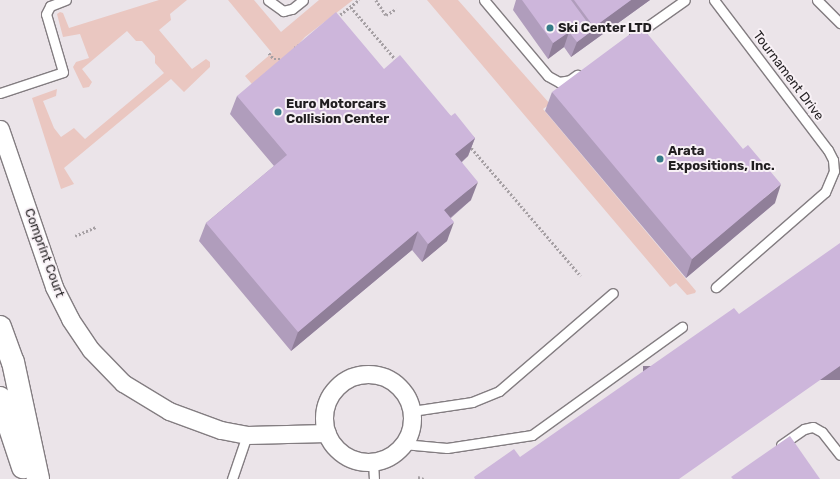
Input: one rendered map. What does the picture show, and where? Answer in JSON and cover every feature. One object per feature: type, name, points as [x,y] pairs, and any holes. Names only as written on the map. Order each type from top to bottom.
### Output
[{"type":"highway","points":[[0,327],[13,362],[38,479]]},
{"type":"highway","points":[[0,398],[28,479]]},
{"type":"street","name":"Comprint Court","points":[[0,129],[54,288],[70,319],[91,350],[123,383],[169,411],[221,430],[247,435],[327,433]]},
{"type":"street","points":[[364,374],[389,380],[400,388],[408,399],[412,411],[409,434],[403,444],[390,456],[373,461],[362,461],[340,452],[327,433],[324,420],[331,395],[340,384],[364,374]]},
{"type":"lane","points":[[0,93],[63,72],[46,14],[50,6],[66,0]]},
{"type":"lane","points":[[268,0],[283,11],[292,9],[303,0]]},
{"type":"lane","points":[[484,0],[548,76],[559,82],[564,82],[583,71]]},
{"type":"lane","points":[[628,40],[685,0]]},
{"type":"lane","name":"Tournament Drive","points":[[714,0],[828,150],[833,160],[834,171],[825,192],[716,287]]},
{"type":"lane","points":[[817,0],[840,23]]},
{"type":"lane","points":[[412,411],[472,402],[499,391],[516,380],[613,293]]},
{"type":"lane","points":[[403,444],[447,448],[532,435],[682,327]]},
{"type":"lane","points":[[772,452],[804,430],[813,427],[822,432],[840,455]]},
{"type":"lane","points":[[232,479],[247,435]]},
{"type":"lane","points":[[373,461],[374,479]]},
{"type":"path","points":[[332,21],[359,0]]},
{"type":"path","points":[[376,0],[386,15],[396,9]]},
{"type":"path","points":[[350,6],[402,66]]},
{"type":"path","points":[[291,51],[302,41],[306,41]]},
{"type":"path","points":[[269,53],[274,59],[280,60],[286,56]]},
{"type":"path","points":[[463,138],[581,276]]},
{"type":"path","points":[[75,236],[96,227]]},
{"type":"path","points":[[418,477],[424,479]]},
{"type":"shaded area","points":[[159,0],[187,0],[170,14],[171,20],[159,30],[192,69],[206,59],[210,62],[210,67],[184,92],[171,79],[64,168],[74,184],[61,189],[32,98],[57,89],[56,96],[43,101],[54,128],[61,137],[74,128],[85,139],[164,73],[155,63],[155,56],[142,41],[136,41],[127,31],[82,69],[92,82],[89,87],[83,88],[73,67],[76,62],[89,58],[80,34],[63,37],[57,14],[60,12],[63,13],[69,28]]},
{"type":"shaded area","points":[[228,0],[254,0],[281,32],[319,0],[353,0],[305,37],[257,90],[245,76],[272,53]]},
{"type":"shaded area","points":[[427,0],[458,0],[550,104],[543,109],[696,291],[695,293],[687,295],[676,283],[670,287]]},
{"type":"building","points":[[522,0],[571,0],[593,30],[577,42],[569,32],[553,43]]},
{"type":"building","points":[[574,0],[631,0],[594,27]]},
{"type":"building","points":[[336,12],[384,69],[400,55],[451,116],[455,113],[475,138],[455,154],[478,182],[444,210],[454,222],[428,244],[418,231],[298,332],[206,223],[287,155],[237,96]]},
{"type":"building","points":[[641,26],[743,149],[748,145],[781,184],[692,259],[552,92]]},
{"type":"building","points":[[840,243],[840,366],[679,479],[475,479],[474,477],[514,449],[520,457],[734,308],[739,314]]},
{"type":"building","points":[[790,436],[820,479],[733,479],[731,477]]},
{"type":"place","name":"Ski Center LTD","points":[[550,28]]},
{"type":"place","name":"Euro Motorcars Collision Center","points":[[278,112]]},
{"type":"place","name":"Arata Expositions, Inc.","points":[[660,159]]}]
